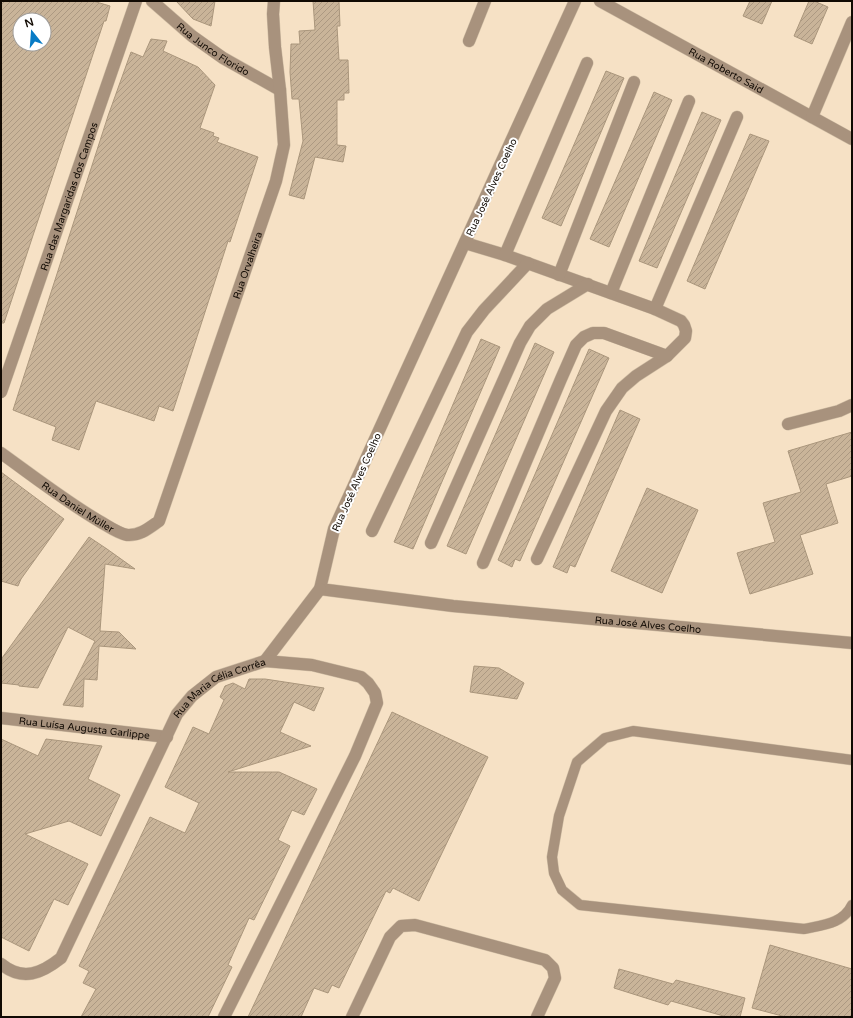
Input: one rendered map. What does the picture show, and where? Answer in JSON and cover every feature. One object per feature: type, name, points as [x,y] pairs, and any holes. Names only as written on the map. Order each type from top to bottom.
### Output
[{"type":"street","name":"Rua das Margaridas dos Campos","points":[[1,392],[136,1]]},
{"type":"street","name":"Rua Junco Florido","points":[[152,1],[192,36],[223,58],[280,90]]},
{"type":"street","name":"Rua Orvalheira","points":[[160,521],[276,181],[284,146],[275,47],[273,14],[274,1]]},
{"type":"street","points":[[469,41],[485,1]]},
{"type":"street","name":"Rua José Alves Coelho","points":[[575,1],[334,529],[320,589],[461,607],[852,643]]},
{"type":"street","name":"Rua Roberto Said","points":[[600,1],[852,139]]},
{"type":"street","points":[[812,117],[852,22]]},
{"type":"street","points":[[505,255],[587,63]]},
{"type":"street","points":[[559,275],[634,82]]},
{"type":"street","points":[[611,293],[689,101]]},
{"type":"street","points":[[655,309],[737,117]]},
{"type":"street","points":[[465,243],[505,255],[655,309],[681,321],[686,331],[685,338],[667,356],[636,376],[622,388],[606,411],[537,560]]},
{"type":"street","points":[[372,531],[445,375],[467,332],[484,310],[528,263]]},
{"type":"street","points":[[431,543],[520,342],[530,326],[547,309],[588,284]]},
{"type":"street","points":[[483,563],[560,379],[576,345],[593,333],[604,333],[667,356]]},
{"type":"street","points":[[788,424],[852,405]]},
{"type":"street","name":"Rua Daniel Müller","points":[[1,453],[77,509],[119,533],[128,535],[137,534],[148,530],[160,521]]},
{"type":"street","points":[[265,660],[320,589]]},
{"type":"street","name":"Rua Maria Célia Corrêa","points":[[1,964],[9,971],[35,974],[48,968],[61,958],[177,714],[192,696],[216,677],[265,660],[312,665],[361,677],[368,683],[375,693],[377,703],[355,756],[224,1017]]},
{"type":"street","name":"Rua Luísa Augusta Garlippe","points":[[1,718],[167,737]]},
{"type":"street","points":[[352,1017],[390,937],[401,926],[415,925],[545,960],[553,968],[555,978],[536,1017]]},
{"type":"lane","points":[[852,760],[633,731],[605,738],[577,762],[559,816],[552,857],[554,873],[562,890],[580,905],[804,929],[832,924],[849,912],[852,905]]},
{"type":"building","points":[[1,1],[93,1],[110,6],[106,21],[104,21],[4,323],[1,323]]},
{"type":"building","points":[[176,1],[215,1],[211,26],[193,19]]},
{"type":"building","points":[[313,1],[339,1],[340,26],[337,26],[339,60],[348,60],[349,93],[344,93],[344,100],[337,100],[337,145],[346,146],[343,162],[315,157],[304,199],[289,195],[303,141],[299,99],[292,99],[290,72],[291,44],[300,44],[299,31],[315,30]]},
{"type":"building","points":[[750,1],[772,1],[762,24],[743,16]]},
{"type":"building","points":[[809,1],[814,1],[828,7],[812,44],[794,36]]},
{"type":"building","points":[[151,39],[167,41],[163,51],[198,67],[215,85],[200,128],[214,133],[213,136],[219,138],[217,142],[258,157],[230,242],[228,241],[173,411],[159,406],[154,421],[96,401],[79,450],[52,440],[56,427],[13,410],[108,116],[131,52],[143,57]]},
{"type":"building","points":[[606,71],[624,78],[561,226],[542,218]]},
{"type":"building","points":[[654,92],[672,100],[609,247],[590,239]]},
{"type":"building","points":[[702,112],[721,120],[657,268],[639,261]]},
{"type":"building","points":[[750,134],[769,141],[705,289],[687,281]]},
{"type":"building","points":[[481,339],[500,347],[413,549],[394,542]]},
{"type":"building","points":[[535,343],[554,352],[466,554],[447,546]]},
{"type":"building","points":[[589,349],[609,358],[520,561],[515,559],[512,567],[498,560]]},
{"type":"building","points":[[620,410],[640,419],[575,567],[570,565],[567,573],[553,567]]},
{"type":"building","points":[[852,432],[852,476],[826,484],[838,523],[800,535],[813,574],[750,594],[737,553],[775,542],[763,503],[801,492],[788,451]]},
{"type":"building","points":[[1,472],[64,519],[21,579],[18,586],[1,581]]},
{"type":"building","points":[[647,488],[698,510],[662,593],[611,571]]},
{"type":"building","points":[[89,537],[135,569],[105,564],[100,631],[119,632],[136,649],[99,646],[97,680],[84,679],[83,707],[63,705],[95,641],[68,627],[38,688],[1,683],[2,658]]},
{"type":"building","points":[[474,666],[499,668],[524,683],[517,699],[470,692]]},
{"type":"building","points":[[249,679],[265,679],[324,688],[314,711],[294,702],[280,732],[311,746],[228,772],[279,772],[317,789],[304,815],[292,810],[278,840],[290,846],[254,920],[249,918],[228,965],[232,967],[208,1017],[81,1017],[96,989],[83,983],[89,971],[79,966],[150,817],[185,833],[199,803],[165,787],[193,727],[209,734],[224,700],[220,697],[225,686],[233,683],[245,689]]},
{"type":"building","points":[[392,712],[488,757],[419,901],[393,888],[390,893],[386,891],[339,988],[332,985],[328,993],[314,988],[301,1017],[248,1017]]},
{"type":"building","points":[[1,739],[38,756],[46,739],[102,746],[88,779],[120,795],[101,836],[69,821],[25,834],[88,864],[68,905],[54,899],[29,951],[1,937]]},
{"type":"building","points":[[770,945],[852,969],[852,1017],[786,1017],[752,1008]]},
{"type":"building","points":[[619,969],[673,984],[676,980],[745,998],[740,1017],[727,1017],[671,1001],[668,1005],[614,988]]}]
